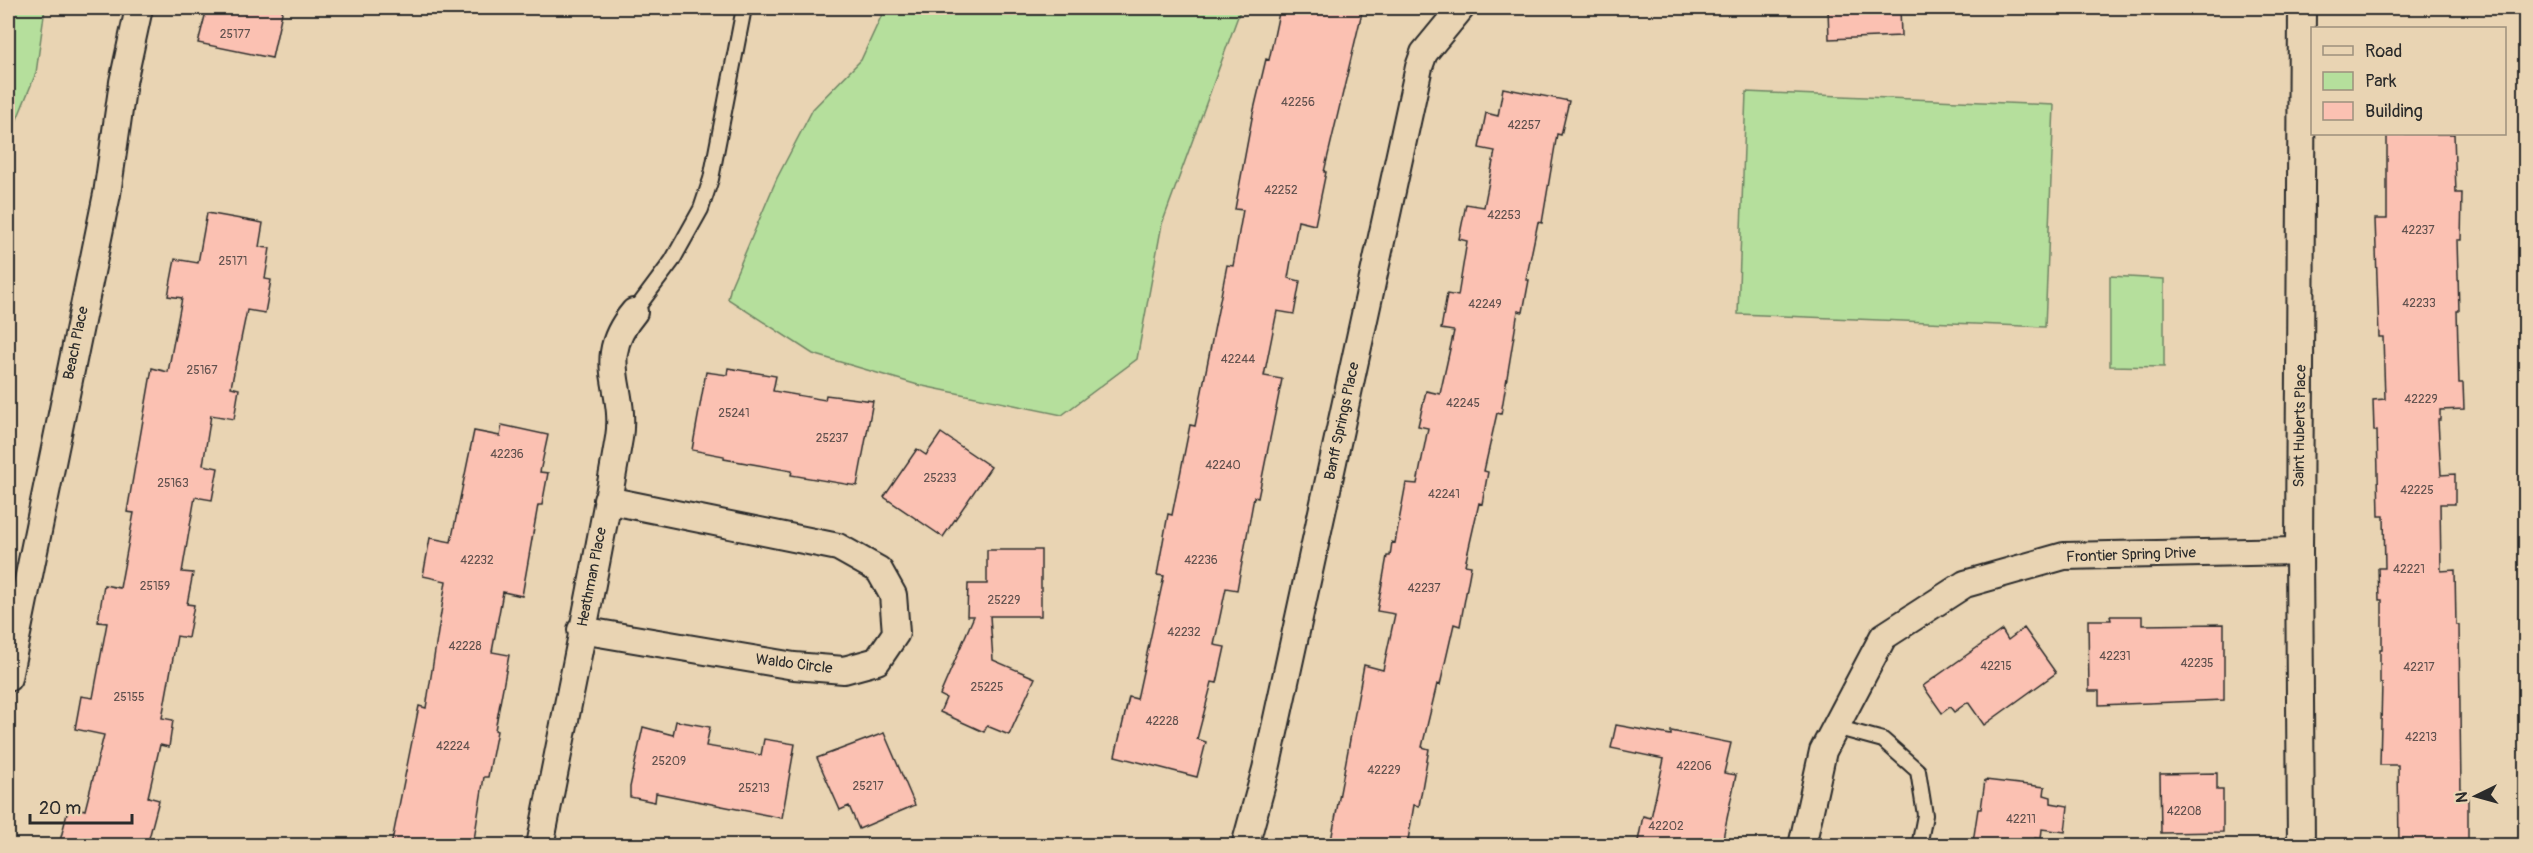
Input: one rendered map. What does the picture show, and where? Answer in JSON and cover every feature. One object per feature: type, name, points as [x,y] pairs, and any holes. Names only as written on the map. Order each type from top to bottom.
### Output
[{"type":"street","name":"Beach Place","points":[[8,678],[107,194],[123,82],[139,8]]},
{"type":"street","name":"Banff Springs Place","points":[[1245,846],[1266,769],[1419,67],[1424,52],[1461,8]]},
{"type":"street","name":"Saint Huberts Place","points":[[2301,846],[2299,551],[2302,8]]},
{"type":"street","name":"Heathman Place","points":[[540,846],[620,429],[612,355],[617,336],[634,312]]},
{"type":"street","name":"Waldo Circle","points":[[581,630],[794,666],[844,670],[877,661],[896,633],[892,596],[879,570],[838,547],[607,500]]},
{"type":"street","name":"Frontier Spring Drive","points":[[1803,846],[1823,750],[1882,637],[1965,584],[2064,556],[2299,551]]},
{"type":"lane","points":[[634,312],[672,261],[700,209],[711,179],[744,8]]},
{"type":"lane","points":[[1835,727],[1882,740],[1918,771],[1925,815],[1919,846]]},
{"type":"green space","points":[[8,8],[45,8],[36,73],[8,141]]},
{"type":"green space","points":[[885,8],[1241,8],[1162,224],[1137,359],[1062,415],[918,385],[813,354],[728,299],[731,286],[777,178],[813,109],[861,60]]},
{"type":"green space","points":[[1746,92],[2054,105],[2045,327],[1738,314]]},
{"type":"green space","points":[[2110,276],[2164,279],[2164,367],[2110,366]]},
{"type":"building","points":[[207,8],[283,8],[272,58],[198,43]]},
{"type":"building","points":[[1280,8],[1363,8],[1324,172],[1326,172],[1315,225],[1298,221],[1288,278],[1300,281],[1294,314],[1277,311],[1264,376],[1282,379],[1258,498],[1254,497],[1237,590],[1226,588],[1214,645],[1225,647],[1217,683],[1212,682],[1197,739],[1206,742],[1197,777],[1115,756],[1129,697],[1137,699],[1164,576],[1157,575],[1168,514],[1172,515],[1190,425],[1195,426],[1227,265],[1233,266],[1243,210],[1235,209],[1252,118],[1266,59],[1269,60]]},
{"type":"building","points":[[1828,8],[1900,8],[1901,36],[1829,39]]},
{"type":"building","points":[[1503,88],[1569,101],[1561,135],[1557,134],[1542,223],[1538,222],[1526,280],[1529,280],[1523,312],[1518,311],[1501,414],[1497,413],[1484,471],[1488,472],[1482,504],[1479,503],[1465,565],[1471,566],[1460,626],[1454,624],[1440,685],[1437,684],[1422,747],[1429,749],[1419,806],[1414,805],[1407,846],[1330,846],[1364,665],[1383,670],[1395,614],[1377,611],[1387,556],[1390,556],[1392,542],[1395,543],[1406,483],[1417,484],[1428,428],[1418,426],[1426,391],[1440,394],[1454,331],[1441,329],[1447,294],[1458,296],[1467,241],[1459,239],[1466,204],[1484,207],[1495,151],[1479,148],[1486,113],[1498,116]]},
{"type":"building","points":[[2387,135],[2454,135],[2456,193],[2462,193],[2461,240],[2457,240],[2459,311],[2457,311],[2459,383],[2463,383],[2464,409],[2440,410],[2440,420],[2438,420],[2441,475],[2455,474],[2455,504],[2440,504],[2441,571],[2455,570],[2456,625],[2459,625],[2461,793],[2468,792],[2468,846],[2399,846],[2398,765],[2380,765],[2382,600],[2379,600],[2378,568],[2385,568],[2384,516],[2379,516],[2377,431],[2374,431],[2373,400],[2385,399],[2383,337],[2379,337],[2375,219],[2387,219]]},
{"type":"building","points":[[207,213],[263,223],[259,247],[270,248],[265,279],[271,280],[265,313],[247,310],[231,387],[239,389],[234,419],[211,415],[203,465],[218,468],[212,500],[195,497],[182,572],[193,573],[187,604],[194,605],[188,638],[177,636],[162,718],[173,720],[169,747],[160,745],[148,797],[159,800],[147,846],[78,846],[60,841],[69,806],[85,810],[104,735],[75,729],[81,696],[93,698],[107,623],[98,622],[104,585],[120,588],[134,513],[127,512],[152,368],[168,372],[182,298],[168,296],[175,259],[198,263]]},
{"type":"building","points":[[728,368],[776,376],[773,391],[825,400],[826,395],[873,401],[857,486],[791,475],[792,471],[724,459],[724,456],[692,450],[706,372],[727,375]]},
{"type":"building","points":[[502,425],[548,435],[540,472],[548,473],[542,505],[538,505],[522,596],[503,592],[492,652],[509,655],[495,730],[497,731],[488,777],[484,777],[473,846],[391,846],[419,706],[426,708],[446,581],[423,576],[430,538],[451,542],[474,431],[500,436]]},
{"type":"building","points":[[941,433],[991,467],[943,537],[884,497],[917,449],[926,455]]},
{"type":"building","points":[[987,550],[1041,550],[1041,616],[990,616],[993,660],[1035,678],[1009,735],[987,726],[984,732],[940,712],[946,698],[940,695],[974,616],[967,616],[968,584],[987,584]]},
{"type":"building","points":[[2110,616],[2142,616],[2142,625],[2224,624],[2224,700],[2099,705],[2099,691],[2089,691],[2088,620],[2111,620]]},
{"type":"building","points":[[2024,628],[2056,673],[1984,725],[1968,702],[1954,712],[1950,707],[1942,713],[1923,686],[2002,630],[2008,640]]},
{"type":"building","points":[[676,721],[710,727],[706,746],[761,755],[764,739],[795,744],[782,818],[656,793],[655,802],[630,797],[630,787],[643,727],[673,735]]},
{"type":"building","points":[[1616,725],[1671,735],[1671,731],[1731,743],[1724,773],[1736,775],[1723,846],[1637,846],[1643,816],[1651,818],[1664,759],[1611,748]]},
{"type":"building","points":[[884,733],[915,805],[859,829],[849,806],[840,810],[817,758]]},
{"type":"building","points":[[2217,773],[2217,790],[2223,790],[2223,832],[2161,833],[2160,774]]},
{"type":"building","points":[[1985,780],[2045,787],[2044,795],[2051,797],[2051,803],[2068,806],[2065,832],[2042,829],[2041,839],[2035,838],[2034,846],[2006,846],[1973,842]]}]
